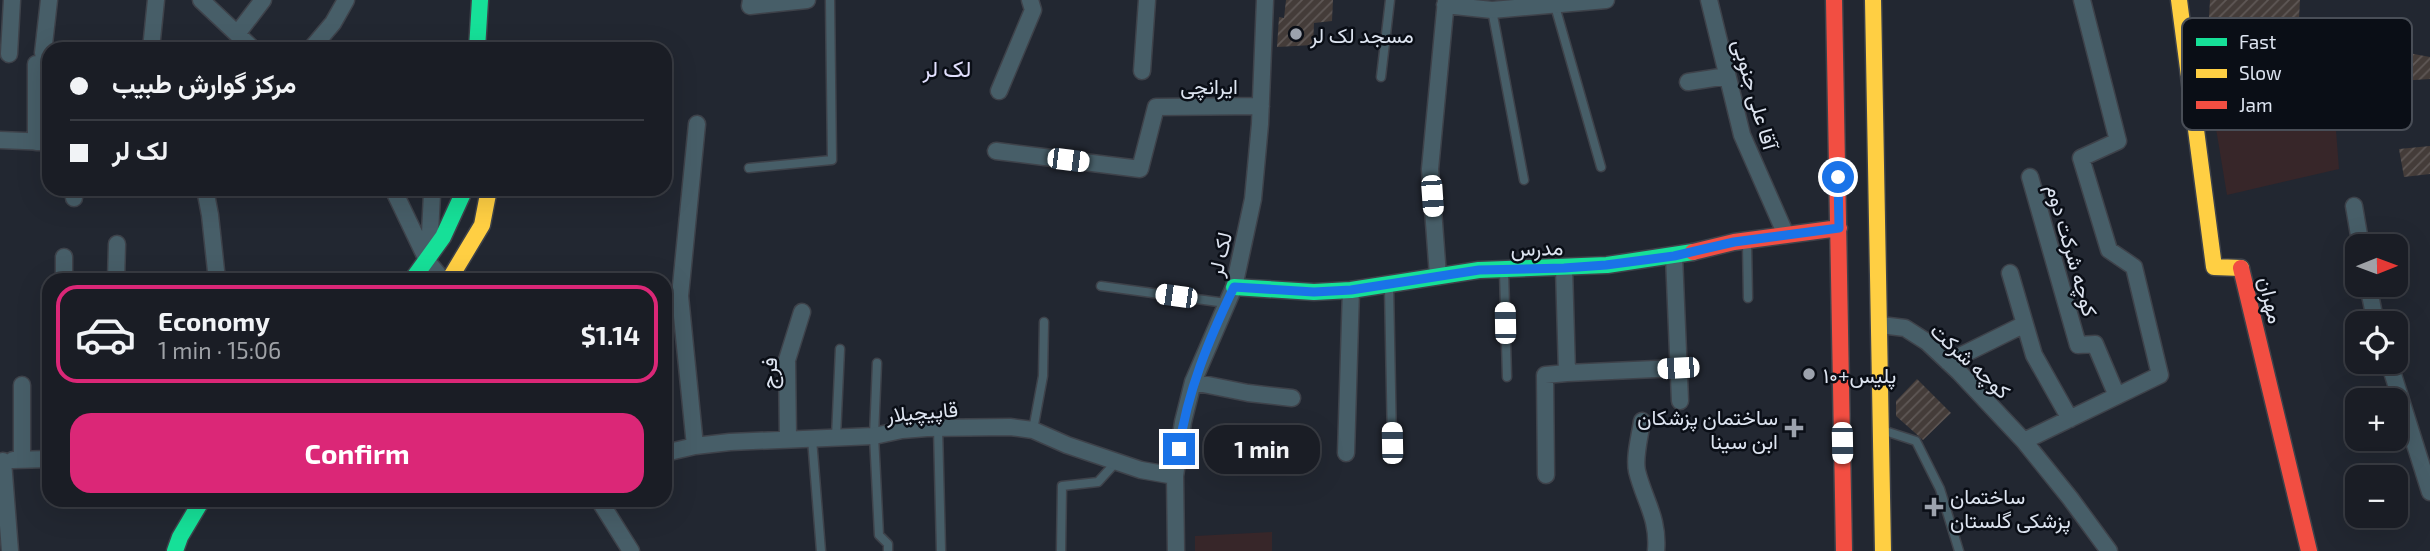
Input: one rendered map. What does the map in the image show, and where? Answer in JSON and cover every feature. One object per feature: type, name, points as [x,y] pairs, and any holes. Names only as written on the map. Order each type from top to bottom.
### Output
[{"type":"main road","points":[[480,0],[480,42]]},
{"type":"main road","points":[[1834,0],[1844,551]]},
{"type":"main road","points":[[1873,0],[1881,324],[1883,551]]},
{"type":"main road","name":"مهران","points":[[2179,0],[2182,23]]},
{"type":"main road","name":"مهران","points":[[2196,130],[2214,267],[2243,268],[2309,551]]},
{"type":"main road","points":[[418,273],[428,262],[459,209],[462,196]]},
{"type":"main road","points":[[453,273],[482,225],[488,196]]},
{"type":"main road","name":"مدرس","points":[[1234,287],[1314,292],[1351,290],[1479,270],[1564,268],[1674,256],[1747,241],[1839,228]]},
{"type":"main road","points":[[176,551],[180,537],[198,507]]},
{"type":"street","points":[[9,54],[12,0]]},
{"type":"street","points":[[0,140],[42,142],[39,58],[49,0]]},
{"type":"street","points":[[152,42],[156,0]]},
{"type":"street","points":[[201,0],[246,42]]},
{"type":"street","points":[[237,34],[263,0]]},
{"type":"street","points":[[317,42],[333,23],[346,0]]},
{"type":"street","points":[[751,3],[807,0]]},
{"type":"street","points":[[999,91],[1033,10],[1030,0]]},
{"type":"street","points":[[1142,71],[1147,0]]},
{"type":"street","name":"لک لر","points":[[1176,551],[1175,476],[1183,422],[1193,382],[1234,287],[1253,199],[1261,106],[1265,0]]},
{"type":"street","points":[[1438,276],[1430,169],[1445,3],[1492,10],[1606,0]]},
{"type":"street","name":"آقا علی جنوبی","points":[[1709,0],[1742,135],[1786,235]]},
{"type":"street","points":[[2024,441],[2160,375],[2134,267],[2109,250],[2081,158],[2118,141],[2082,0]]},
{"type":"street","points":[[1688,82],[1727,76]]},
{"type":"street","name":"ایرانچی","points":[[996,151],[1140,169],[1156,107],[1261,106]]},
{"type":"street","points":[[695,446],[680,296],[697,124]]},
{"type":"street","name":"کوچه شرکت دوم","points":[[2030,177],[2078,345],[2095,344],[2117,396]]},
{"type":"street","points":[[206,196],[216,273]]},
{"type":"street","points":[[396,196],[428,262],[437,273]]},
{"type":"street","points":[[428,262],[432,196]]},
{"type":"street","points":[[2354,206],[2359,234]]},
{"type":"street","points":[[116,273],[117,244]]},
{"type":"street","points":[[1674,256],[1680,401]]},
{"type":"street","points":[[64,257],[64,273]]},
{"type":"street","points":[[1564,268],[1567,373]]},
{"type":"street","points":[[2010,273],[2034,355],[2070,419]]},
{"type":"street","points":[[1346,453],[1351,290]]},
{"type":"street","name":"فرج","points":[[788,439],[787,360],[802,312]]},
{"type":"street","name":"کوچه شرکت","points":[[1881,324],[1905,328],[1927,342],[1948,362],[2024,441],[2109,551]]},
{"type":"street","points":[[1948,362],[2025,324]]},
{"type":"street","points":[[1546,475],[1545,374],[1678,368]]},
{"type":"street","points":[[2393,374],[2430,492]]},
{"type":"street","points":[[1193,382],[1292,398]]},
{"type":"street","points":[[22,385],[22,460]]},
{"type":"street","points":[[1642,421],[1636,469],[1650,503],[1657,538],[1656,551]]},
{"type":"street","name":"قاپیچیلار","points":[[672,451],[695,446],[874,436],[902,430],[1010,427],[1033,430],[1067,445],[1141,470],[1175,476]]},
{"type":"street","points":[[10,551],[1,461],[42,459]]},
{"type":"street","points":[[603,507],[631,551]]},
{"type":"lane","points":[[749,169],[832,160],[830,0]]},
{"type":"lane","points":[[1381,77],[1390,0]]},
{"type":"lane","points":[[1555,6],[1601,167]]},
{"type":"lane","points":[[1492,10],[1524,180]]},
{"type":"lane","points":[[1747,241],[1748,298]]},
{"type":"lane","points":[[1504,269],[1507,377]]},
{"type":"lane","points":[[1388,284],[1392,443]]},
{"type":"lane","points":[[1101,286],[1226,303]]},
{"type":"lane","points":[[1033,430],[1043,376],[1044,322]]},
{"type":"lane","points":[[836,437],[840,349]]},
{"type":"lane","points":[[877,363],[874,436],[878,535],[888,544],[888,551]]},
{"type":"lane","points":[[938,428],[941,551]]},
{"type":"lane","points":[[1882,430],[1916,441],[1940,489],[1959,551]]},
{"type":"lane","points":[[812,439],[821,551]]},
{"type":"lane","points":[[1061,551],[1062,486],[1098,482],[1117,461]]},
{"type":"shaded area","points":[[2216,130],[2336,130],[2339,169],[2227,195]]},
{"type":"shaded area","points":[[1272,532],[1272,551],[1195,551],[1195,536]]},
{"type":"building","name":"مسجد لک لر","points":[[1286,0],[1333,0],[1332,21],[1314,23],[1313,45],[1277,47],[1279,17],[1284,18]]},
{"type":"building","points":[[2210,0],[2300,0],[2299,18],[2209,18]]},
{"type":"building","points":[[2412,54],[2430,57],[2430,79],[2412,80]]},
{"type":"building","points":[[2430,146],[2430,174],[2404,177],[2399,149]]},
{"type":"building","points":[[1917,379],[1951,413],[1923,440],[1896,416],[1896,401]]},
{"type":"traffic: fast","points":[[477,42],[480,0]]},
{"type":"traffic: fast","points":[[417,273],[443,237],[462,196]]},
{"type":"traffic: fast","points":[[1234,287],[1314,292],[1351,290],[1479,270],[1607,265],[1693,252]]},
{"type":"traffic: fast","points":[[175,551],[198,507]]},
{"type":"traffic: slow","points":[[1873,0],[1883,551]]},
{"type":"traffic: slow","points":[[2179,0],[2182,23]]},
{"type":"traffic: slow","points":[[2196,130],[2214,267],[2241,268]]},
{"type":"traffic: slow","points":[[453,273],[482,225],[488,196]]},
{"type":"traffic: jam","points":[[1834,0],[1844,551]]},
{"type":"traffic: jam","points":[[1693,252],[1734,242],[1839,228]]},
{"type":"traffic: jam","points":[[2241,268],[2309,551]]},
{"type":"place","name":"مسجد لک لر","points":[[1296,34]]},
{"type":"place","name":"پلیس+۱۰","points":[[1809,374]]},
{"type":"place","name":"ساختمان پزشکان ابن سینا","points":[[1794,428]]},
{"type":"place","name":"ساختمان پزشکی گلستان","points":[[1934,507]]},
{"type":"district","name":"لک لر","points":[[947,68]]},
{"type":"route","points":[[1179,449],[1193,382],[1234,287],[1314,292],[1351,290],[1479,270],[1606,265],[1674,256],[1734,242],[1839,228],[1838,177]]}]
